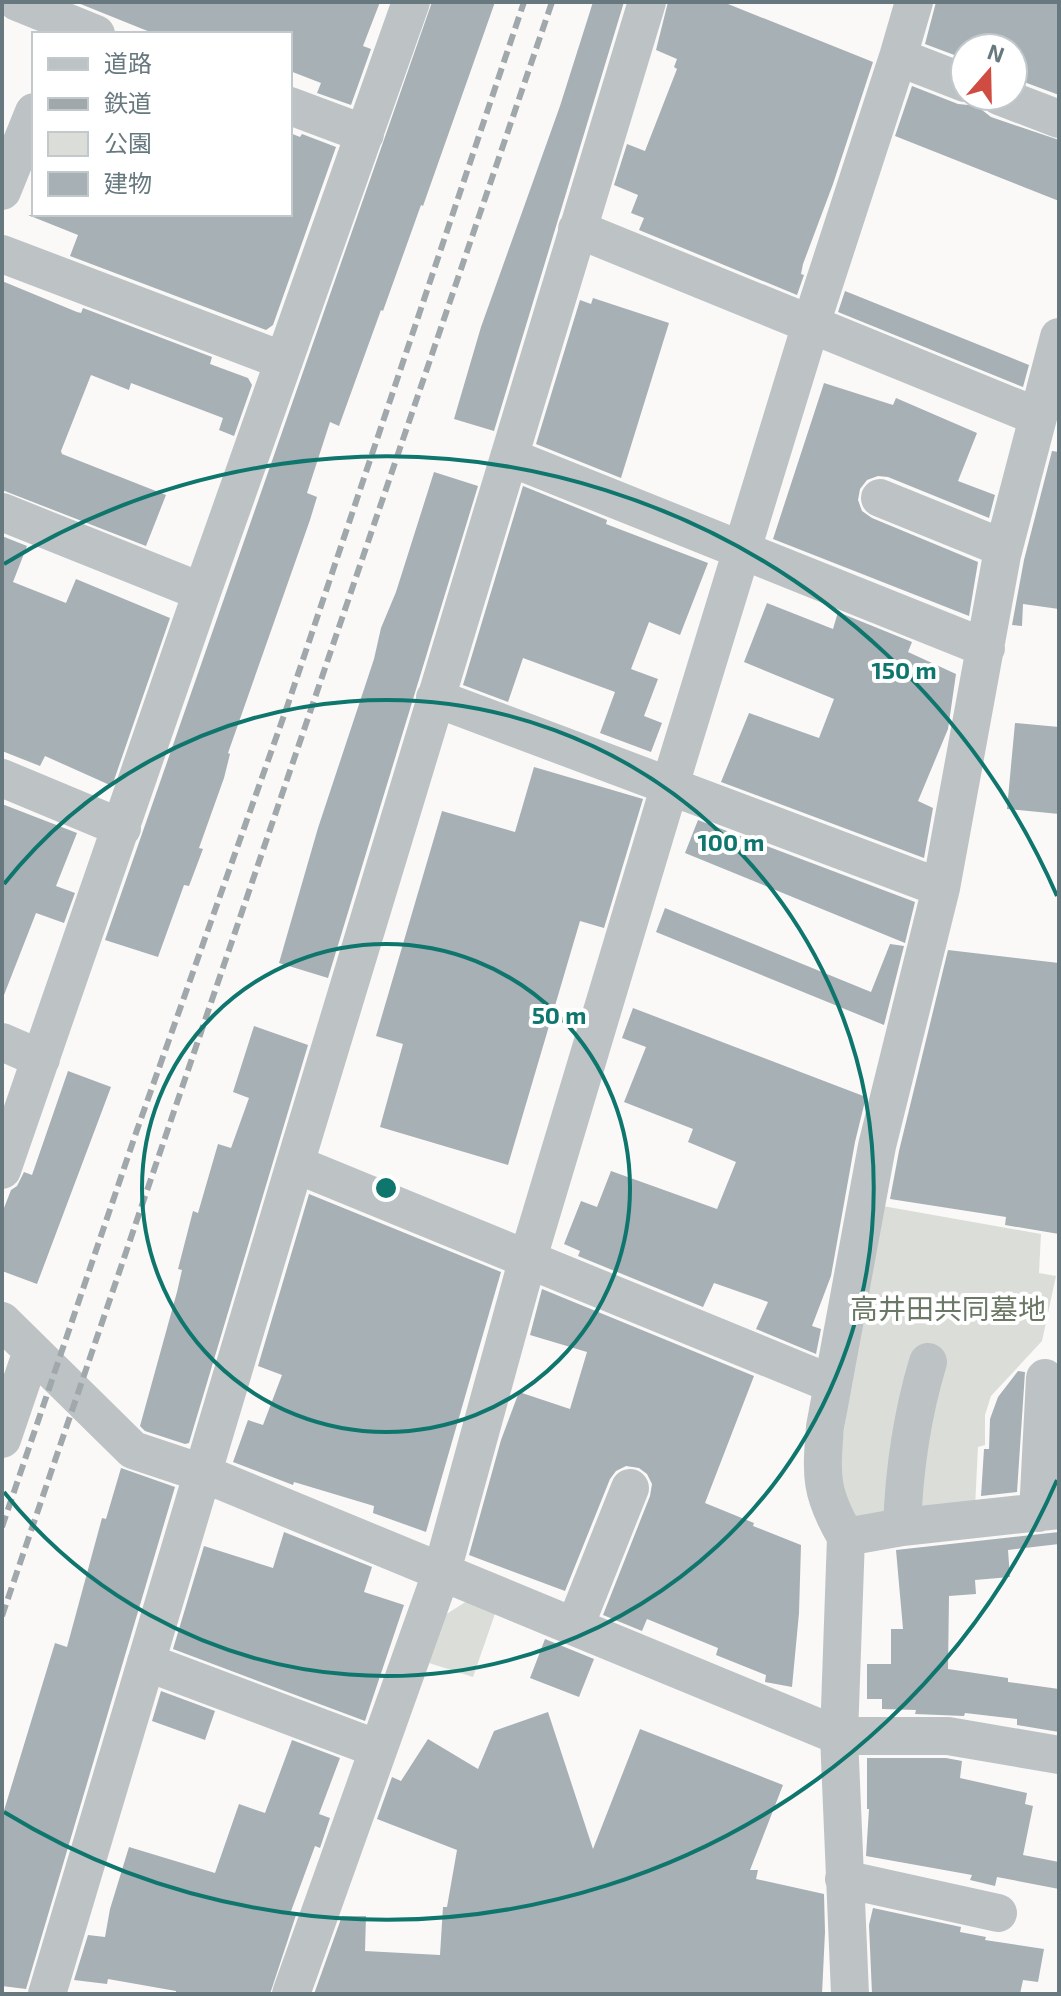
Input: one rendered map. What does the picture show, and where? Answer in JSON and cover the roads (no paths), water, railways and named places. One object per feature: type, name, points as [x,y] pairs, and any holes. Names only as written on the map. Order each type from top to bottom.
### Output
[{"type":"street","points":[[17,2],[77,24]]},
{"type":"street","points":[[2,1170],[411,2]]},
{"type":"street","points":[[47,1994],[647,2]]},
{"type":"street","points":[[291,1994],[442,1571],[528,1258],[670,785],[811,324],[914,2]]},
{"type":"street","points":[[898,57],[949,77]]},
{"type":"street","points":[[292,107],[365,134]]},
{"type":"street","points":[[1029,108],[1059,119]]},
{"type":"street","points":[[2,191],[32,117]]},
{"type":"street","points":[[577,229],[811,324],[1046,400]]},
{"type":"street","points":[[2,254],[284,361]]},
{"type":"street","points":[[850,1994],[839,1736],[846,1537],[831,1511],[821,1473],[832,1384],[877,1146],[941,888],[1003,548],[1046,400],[1059,337]]},
{"type":"street","points":[[509,457],[986,648]]},
{"type":"street","points":[[880,498],[1003,548]]},
{"type":"street","points":[[2,512],[202,592]]},
{"type":"street","points":[[435,698],[941,888]]},
{"type":"street","points":[[2,778],[122,828]]},
{"type":"street","points":[[2,1042],[41,1059]]},
{"type":"street","points":[[295,1164],[832,1384]]},
{"type":"street","points":[[2,1321],[133,1450],[202,1473],[839,1736],[948,1736],[1059,1755]]},
{"type":"street","points":[[2,1439],[32,1351]]},
{"type":"street","points":[[902,1527],[909,1447],[928,1362]]},
{"type":"street","points":[[846,1537],[902,1527],[1049,1512],[1045,1378]]},
{"type":"street","points":[[575,1626],[630,1488]]},
{"type":"street","points":[[146,1662],[378,1749]]},
{"type":"street","points":[[844,1879],[998,1913]]},
{"type":"railway","points":[[2,1527],[137,1130],[287,707],[524,2]]},
{"type":"railway","points":[[2,1616],[552,2]]},
{"type":"park label","name":"高井田共同墓地","points":[[948,1309]]}]
